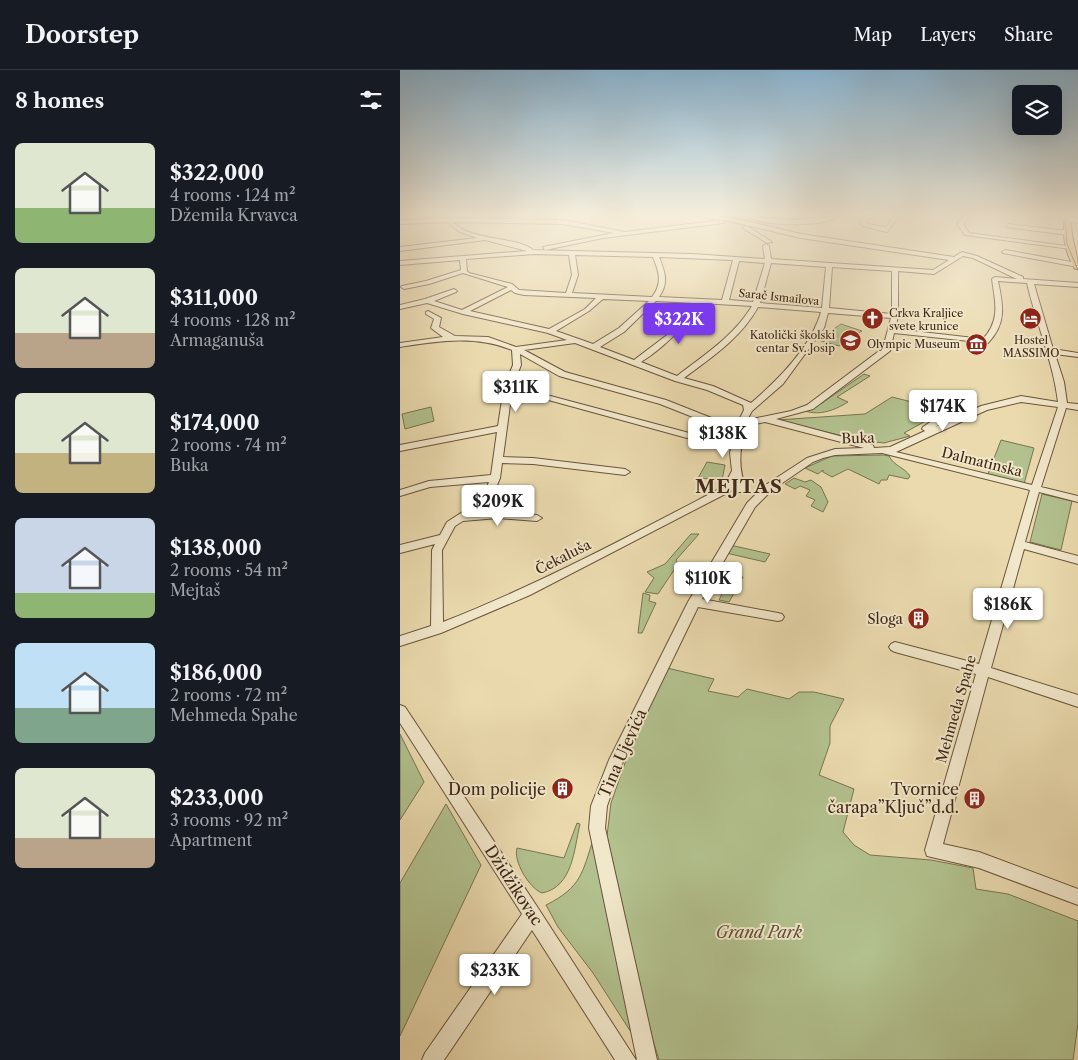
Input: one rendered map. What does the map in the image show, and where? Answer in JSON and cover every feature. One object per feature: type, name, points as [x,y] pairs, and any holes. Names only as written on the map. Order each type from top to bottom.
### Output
[{"type":"street","points":[[404,287],[427,283],[464,271],[464,262]]},
{"type":"street","points":[[568,294],[576,281],[574,262]]},
{"type":"street","points":[[594,347],[618,334],[652,300],[662,286],[662,274],[658,262]]},
{"type":"street","points":[[725,302],[735,262]]},
{"type":"street","points":[[678,378],[731,338],[748,318],[756,305],[768,262]]},
{"type":"street","points":[[772,262],[934,272],[951,262]]},
{"type":"street","points":[[908,271],[914,262]]},
{"type":"street","points":[[986,262],[1030,282],[1062,390],[1063,404],[1078,407]]},
{"type":"street","points":[[1057,262],[1077,266]]},
{"type":"street","points":[[754,500],[742,490],[737,479],[736,444],[741,424],[748,410],[780,382],[820,328],[824,312],[829,265]]},
{"type":"street","points":[[400,345],[470,336],[516,349],[550,370],[562,374],[677,406],[712,421],[733,425],[741,424],[793,414],[810,407],[887,350],[895,316],[895,270]]},
{"type":"street","name":"Sarač Ismailova","points":[[464,271],[512,287],[516,292],[524,293],[725,302],[824,312],[895,316]]},
{"type":"street","points":[[893,331],[985,341],[992,330],[1000,307],[995,279],[1078,285]]},
{"type":"street","points":[[463,312],[512,287]]},
{"type":"street","points":[[400,307],[427,301],[454,291]]},
{"type":"street","points":[[550,331],[587,310],[602,296]]},
{"type":"street","points":[[427,301],[463,312],[550,331],[635,363],[721,392],[747,404],[748,410]]},
{"type":"street","points":[[635,363],[670,339],[697,302]]},
{"type":"street","points":[[428,313],[438,318],[435,328],[445,335],[454,337]]},
{"type":"street","points":[[516,349],[576,341]]},
{"type":"street","points":[[437,630],[437,550],[451,524],[484,502],[495,478],[508,387],[517,365],[516,349]]},
{"type":"street","points":[[1050,351],[1078,355]]},
{"type":"street","points":[[508,387],[690,436]]},
{"type":"street","name":"Buka","points":[[754,500],[810,460],[820,456],[835,452],[885,451],[912,441],[984,408],[1025,398],[1063,404]]},
{"type":"street","name":"Mehmeda Spahe","points":[[1063,404],[1035,489],[982,670],[934,850],[979,860],[1078,897]]},
{"type":"street","points":[[748,410],[771,419]]},
{"type":"street","points":[[912,441],[914,436],[940,420],[945,410]]},
{"type":"street","name":"Dalmatinska","points":[[771,419],[885,451],[1078,500]]},
{"type":"street","points":[[400,448],[502,428]]},
{"type":"street","points":[[499,460],[533,461],[625,472]]},
{"type":"street","points":[[737,470],[729,487],[742,490]]},
{"type":"street","points":[[400,492],[429,484],[495,478]]},
{"type":"street","name":"Čekaluša","points":[[400,641],[437,630],[519,596],[729,487]]},
{"type":"street","name":"Tina Ujevića","points":[[647,1060],[597,828],[599,806],[614,765],[694,602],[725,546],[754,500]]},
{"type":"street","points":[[460,518],[498,515],[537,518]]},
{"type":"street","points":[[400,549],[443,538]]},
{"type":"street","points":[[1019,544],[1078,560]]},
{"type":"street","points":[[694,602],[778,617]]},
{"type":"street","points":[[895,647],[982,670],[1078,700]]},
{"type":"street","name":"Džidžikovac","points":[[400,711],[626,1060]]},
{"type":"street","points":[[432,1060],[532,914]]},
{"type":"green space","points":[[841,324],[862,331],[839,346],[818,340]]},
{"type":"green space","points":[[864,374],[870,376],[837,397],[848,402],[827,411],[816,413],[805,411],[822,403]]},
{"type":"green space","points":[[892,397],[936,408],[931,418],[904,433],[910,436],[884,443],[859,440],[777,420],[865,414]]},
{"type":"green space","points":[[431,407],[434,421],[405,429],[402,414]]},
{"type":"green space","points":[[1001,440],[1034,448],[1024,484],[988,474]]},
{"type":"green space","points":[[832,456],[889,456],[908,473],[910,476],[908,479],[889,475],[887,480],[881,480],[879,484],[848,469],[832,477],[823,472],[823,470],[818,474],[805,468]]},
{"type":"green space","points":[[707,462],[725,465],[722,480],[698,478]]},
{"type":"green space","points":[[794,478],[805,482],[811,480],[821,487],[828,502],[823,512],[811,506],[815,500],[806,496],[810,490],[800,486],[795,489],[785,484]]},
{"type":"green space","points":[[1042,494],[1072,501],[1061,550],[1030,542]]},
{"type":"green space","points":[[691,534],[699,534],[676,560],[678,564],[658,594],[645,592],[654,578],[647,572],[665,564]]},
{"type":"green space","points":[[730,545],[770,554],[765,562],[726,553]]},
{"type":"green space","points":[[731,575],[743,577],[729,602],[719,600]]},
{"type":"green space","points":[[643,593],[650,595],[649,601],[656,603],[642,633],[638,633]]},
{"type":"green space","name":"Grand Park","points":[[667,668],[714,679],[708,691],[738,697],[747,689],[789,699],[799,692],[814,692],[844,699],[830,726],[830,743],[819,775],[854,789],[843,832],[854,845],[870,855],[931,860],[973,868],[976,889],[1008,894],[1078,921],[1078,1023],[1073,1060],[659,1060],[652,1037],[607,836],[611,803],[625,763]]},
{"type":"green space","points":[[400,734],[424,782],[400,820]]},
{"type":"green space","points":[[446,804],[481,865],[400,1036],[400,883]]},
{"type":"green space","points":[[577,823],[580,824],[574,855],[566,875],[552,889],[542,893],[532,886],[523,874],[517,860],[517,848],[564,858]]},
{"type":"green space","points":[[594,837],[636,1040],[593,973],[558,927],[546,905],[567,892],[579,878]]},
{"type":"tram line","points":[[1075,262],[1078,270]]},
{"type":"place","name":"Crkva Kraljice svete krunice","points":[[873,319]]},
{"type":"place","name":"Hostel MASSIMO","points":[[1031,319]]},
{"type":"place","name":"Katolički školski centar Sv. Josip","points":[[851,341]]},
{"type":"place","name":"Olympic Museum","points":[[976,344]]},
{"type":"place","name":"Sloga","points":[[919,619]]},
{"type":"place","name":"Dom policije","points":[[562,789]]},
{"type":"place","name":"Tvornice čarapa”Ključ”d.d.","points":[[975,798]]},
{"type":"district","name":"MEJTAS","points":[[739,486]]}]
